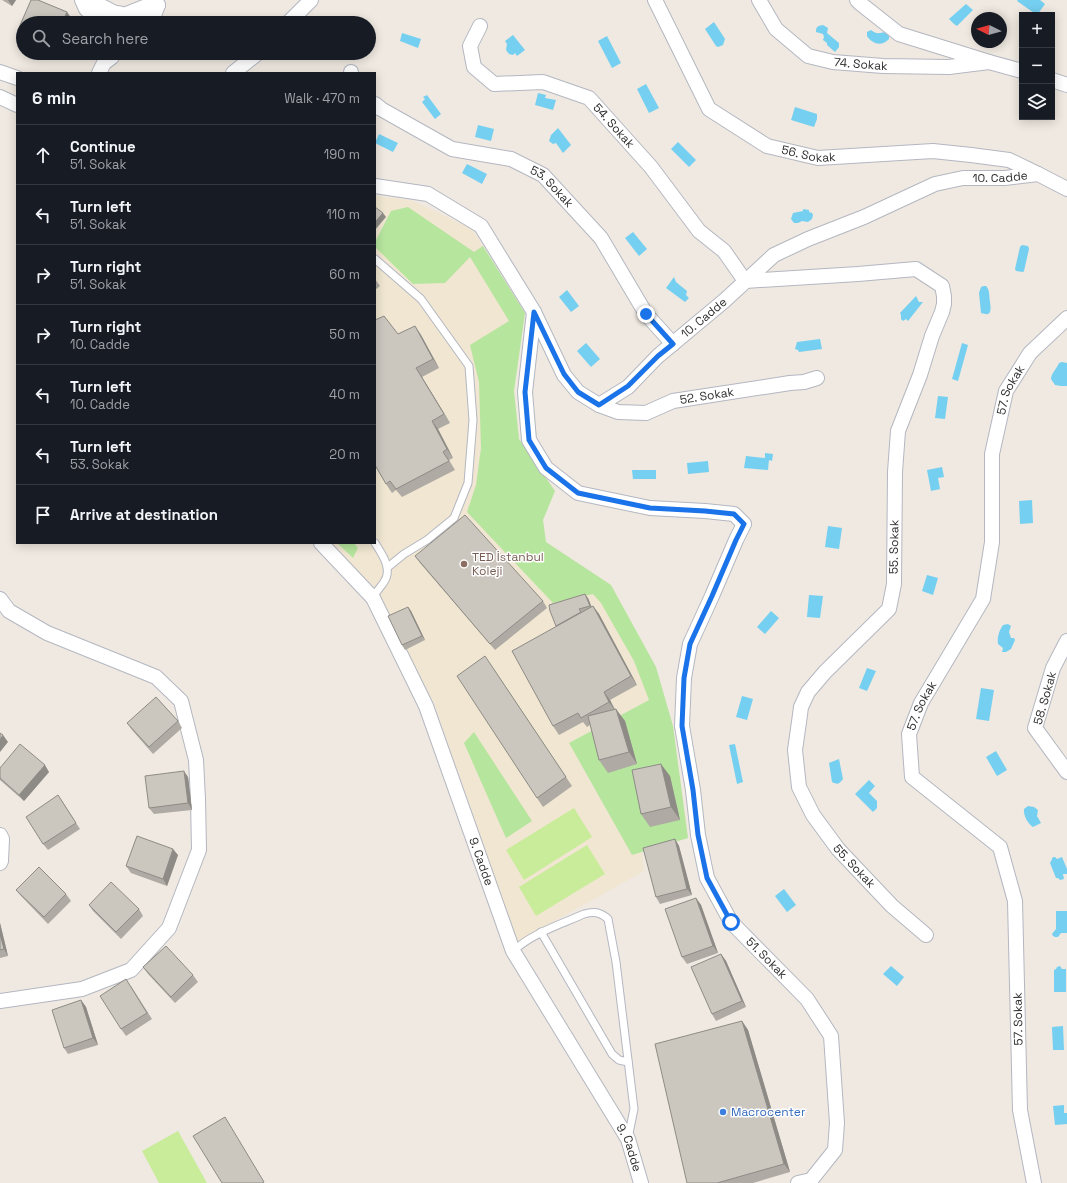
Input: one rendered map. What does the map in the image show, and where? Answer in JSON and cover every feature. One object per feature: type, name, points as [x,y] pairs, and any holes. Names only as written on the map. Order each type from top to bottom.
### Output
[{"type":"street","points":[[82,0],[86,9],[94,16]]},
{"type":"street","points":[[90,0],[115,16]]},
{"type":"street","points":[[295,16],[311,0]]},
{"type":"street","name":"56. Sokak","points":[[656,0],[709,108],[767,146],[818,158],[933,152],[1009,160],[1067,189]]},
{"type":"street","name":"74. Sokak","points":[[759,0],[776,29],[808,56],[834,62],[883,66],[949,67],[989,62]]},
{"type":"street","name":"74. Sokak","points":[[857,0],[860,4],[899,34],[1019,70]]},
{"type":"street","points":[[123,16],[149,5],[161,2]]},
{"type":"street","points":[[149,16],[155,12],[161,2]]},
{"type":"street","name":"54. Sokak","points":[[480,26],[470,46],[474,67],[494,84],[543,82],[589,98],[651,167],[699,231],[724,251],[745,281]]},
{"type":"street","points":[[234,72],[249,60]]},
{"type":"street","points":[[0,72],[16,78]]},
{"type":"street","points":[[1055,81],[1067,85]]},
{"type":"street","points":[[0,97],[16,105]]},
{"type":"street","name":"53. Sokak","points":[[376,105],[452,149],[511,159],[543,175],[601,238],[646,314],[673,344]]},
{"type":"street","name":"10. Cadde","points":[[599,405],[628,386],[658,356],[724,301],[774,255],[808,239],[864,217],[935,184],[963,178],[1005,178],[1038,174]]},
{"type":"street","points":[[376,186],[428,194],[481,226],[534,312],[564,374],[578,392],[599,405]]},
{"type":"street","name":"55. Sokak","points":[[745,281],[916,269],[942,286],[944,304],[942,312],[932,336],[920,375],[898,431],[895,472],[894,584],[889,609],[825,672],[808,692],[801,707],[798,722],[796,750],[799,787],[812,815],[838,849],[892,906],[926,935]]},
{"type":"street","name":"51. Sokak","points":[[534,312],[525,392],[529,440],[546,468],[578,493],[650,508],[734,514],[744,524],[690,644],[684,678],[682,726],[693,790],[698,835],[707,878],[731,922],[807,999],[831,1036],[837,1122],[835,1150],[811,1180],[798,1183]]},
{"type":"street","name":"57. Sokak","points":[[1034,1183],[1020,1110],[1015,901],[1011,886],[1000,847],[912,777],[909,734],[922,703],[983,599],[992,542],[992,454],[1006,391],[1030,353],[1067,318]]},
{"type":"street","name":"52. Sokak","points":[[599,405],[618,412],[646,413],[673,401],[804,382],[817,378]]},
{"type":"street","name":"9. Cadde","points":[[322,544],[373,598],[426,706],[513,951],[628,1139],[641,1183]]},
{"type":"street","points":[[0,599],[9,611],[47,633],[156,677],[181,701],[196,760],[199,850],[169,928],[131,970],[82,989],[0,1001]]},
{"type":"street","name":"58. Sokak","points":[[1067,641],[1053,668],[1035,728],[1067,772]]},
{"type":"street","points":[[0,835],[2,839],[0,863]]},
{"type":"lane","points":[[376,260],[421,299],[469,366],[473,420],[468,483],[454,518],[427,540],[404,554],[388,567]]},
{"type":"lane","points":[[373,598],[386,580],[388,567],[376,544]]},
{"type":"lane","points":[[513,951],[523,942],[541,932],[584,914],[591,912],[598,913],[608,920],[616,962],[634,1109],[628,1139]]},
{"type":"lane","points":[[541,932],[612,1054],[619,1060],[628,1062]]},
{"type":"shaded area","name":"TED İstanbul Koleji","points":[[376,196],[411,200],[472,229],[525,313],[514,391],[519,439],[555,491],[543,520],[546,542],[611,585],[656,667],[673,726],[688,838],[642,851],[644,871],[517,942],[434,703],[372,585],[329,544],[376,544]]},
{"type":"green space","points":[[408,207],[474,252],[483,246],[525,313],[514,391],[519,439],[555,491],[543,520],[546,542],[611,585],[656,667],[673,726],[688,838],[632,855],[569,743],[649,700],[634,661],[601,603],[593,594],[553,603],[467,512],[476,485],[481,448],[479,382],[470,345],[509,321],[470,257],[445,283],[413,284],[376,248],[376,240],[391,211]]},
{"type":"green space","points":[[338,544],[355,544],[358,548],[353,558]]},
{"type":"green space","points":[[474,732],[532,821],[506,838],[464,743]]},
{"type":"green space","points":[[574,808],[592,837],[524,880],[506,850]]},
{"type":"green space","points":[[587,845],[605,874],[536,916],[519,887]]},
{"type":"green space","points":[[178,1131],[207,1183],[159,1183],[142,1151]]},
{"type":"water","points":[[1040,0],[1045,4],[1039,12],[1033,12],[1017,1]]},
{"type":"water","points":[[966,4],[973,10],[957,26],[949,19]]},
{"type":"water","points":[[714,22],[725,39],[723,45],[718,47],[705,29]]},
{"type":"water","points":[[823,25],[828,28],[827,33],[839,43],[839,47],[835,52],[823,40],[823,34],[816,32],[818,27]]},
{"type":"water","points":[[871,30],[876,33],[886,33],[889,36],[889,39],[880,44],[874,43],[867,36],[867,32]]},
{"type":"water","points":[[402,33],[421,39],[418,48],[400,41]]},
{"type":"water","points":[[513,35],[525,50],[517,56],[515,53],[513,55],[509,54],[506,50],[507,44],[505,41]]},
{"type":"water","points":[[607,36],[621,63],[612,68],[598,41]]},
{"type":"water","points":[[646,84],[659,108],[649,113],[637,89]]},
{"type":"water","points":[[538,93],[546,95],[545,98],[556,100],[553,110],[535,105]]},
{"type":"water","points":[[427,95],[441,114],[435,119],[422,102],[425,99],[423,97]]},
{"type":"water","points":[[795,107],[817,114],[814,127],[791,120]]},
{"type":"water","points":[[478,125],[494,129],[491,141],[475,137]]},
{"type":"water","points":[[558,128],[571,145],[563,153],[556,143],[553,144],[549,141],[551,135]]},
{"type":"water","points":[[379,134],[398,143],[393,152],[376,144]]},
{"type":"water","points":[[678,142],[696,160],[689,167],[671,149]]},
{"type":"water","points":[[467,164],[487,174],[482,184],[462,173]]},
{"type":"water","points":[[803,209],[809,210],[809,212],[812,213],[812,219],[808,222],[802,221],[794,223],[791,219],[793,213],[803,211]]},
{"type":"water","points":[[633,232],[647,249],[639,256],[625,238]]},
{"type":"water","points":[[1022,245],[1028,246],[1029,249],[1023,272],[1016,271],[1015,269],[1020,247]]},
{"type":"water","points":[[674,277],[676,282],[687,291],[686,295],[689,298],[685,302],[666,288]]},
{"type":"water","points":[[986,286],[989,293],[990,312],[987,314],[981,313],[979,293],[981,287]]},
{"type":"water","points":[[567,290],[579,306],[571,312],[559,297]]},
{"type":"water","points":[[916,296],[919,302],[923,302],[908,321],[906,319],[903,321],[900,313]]},
{"type":"water","points":[[820,339],[822,349],[799,352],[795,349],[797,342]]},
{"type":"water","points":[[586,343],[600,359],[591,367],[577,351]]},
{"type":"water","points":[[962,343],[968,345],[958,381],[952,379]]},
{"type":"water","points":[[1059,363],[1067,363],[1067,386],[1055,385],[1051,379]]},
{"type":"water","points":[[938,396],[948,397],[945,419],[935,418]]},
{"type":"water","points":[[765,453],[773,454],[772,461],[769,460],[768,470],[744,468],[746,456],[765,458]]},
{"type":"water","points":[[708,461],[709,472],[688,474],[687,463]]},
{"type":"water","points":[[942,467],[944,477],[938,478],[940,489],[931,491],[927,470]]},
{"type":"water","points":[[632,470],[656,470],[656,479],[633,479]]},
{"type":"water","points":[[1032,500],[1033,523],[1020,524],[1019,501]]},
{"type":"water","points":[[828,526],[842,528],[839,549],[825,547]]},
{"type":"water","points":[[927,575],[938,578],[933,595],[922,591]]},
{"type":"water","points":[[809,595],[823,596],[820,618],[807,617]]},
{"type":"water","points":[[771,611],[779,618],[765,634],[757,627]]},
{"type":"water","points":[[1008,624],[1011,626],[1009,632],[1011,638],[1014,638],[1015,640],[1011,649],[1006,652],[1002,652],[1003,648],[998,644],[1000,630],[1003,625]]},
{"type":"water","points":[[867,668],[876,671],[867,691],[859,688]]},
{"type":"water","points":[[981,688],[994,690],[989,721],[976,719]]},
{"type":"water","points":[[742,696],[753,699],[747,720],[736,717]]},
{"type":"water","points":[[735,744],[743,782],[737,784],[729,745]]},
{"type":"water","points":[[996,751],[1007,770],[997,776],[986,757]]},
{"type":"water","points":[[839,759],[843,779],[837,784],[832,782],[829,763]]},
{"type":"water","points":[[869,780],[875,786],[869,793],[877,801],[877,808],[873,812],[855,794]]},
{"type":"water","points":[[1028,806],[1034,807],[1038,810],[1037,816],[1041,823],[1033,827],[1028,822],[1024,814],[1024,809]]},
{"type":"water","points":[[1053,857],[1057,859],[1062,857],[1067,869],[1067,874],[1063,874],[1064,879],[1060,880],[1056,878],[1050,863]]},
{"type":"water","points":[[784,889],[796,905],[787,912],[775,896]]},
{"type":"water","points":[[1056,911],[1067,911],[1067,933],[1061,933],[1058,937],[1053,936],[1052,934],[1056,929]]},
{"type":"water","points":[[891,966],[904,977],[897,986],[883,974]]},
{"type":"water","points":[[1060,966],[1062,969],[1066,969],[1066,992],[1054,992],[1054,970]]},
{"type":"water","points":[[1063,1026],[1064,1050],[1053,1050],[1052,1027]]},
{"type":"water","points":[[1064,1105],[1064,1113],[1067,1113],[1067,1124],[1055,1125],[1053,1106]]},
{"type":"building","points":[[31,0],[38,0],[67,12],[65,16],[24,16]]},
{"type":"building","points":[[376,208],[383,213],[376,221]]},
{"type":"building","points":[[384,316],[398,334],[415,326],[433,359],[416,368],[444,414],[432,421],[447,449],[443,452],[449,461],[396,489],[390,481],[386,484],[376,467],[376,320]]},
{"type":"building","points":[[465,515],[543,601],[490,644],[415,556]]},
{"type":"building","points":[[585,594],[590,606],[579,609],[581,612],[556,626],[549,605]]},
{"type":"building","points":[[593,606],[631,676],[604,692],[609,702],[581,718],[578,713],[553,726],[512,651]]},
{"type":"building","points":[[408,607],[422,636],[402,645],[388,616]]},
{"type":"building","points":[[485,656],[566,777],[537,798],[457,676]]},
{"type":"building","points":[[156,697],[178,721],[149,747],[127,723]]},
{"type":"building","points":[[616,709],[629,752],[599,760],[588,716]]},
{"type":"building","points":[[0,733],[3,735],[0,740]]},
{"type":"building","points":[[20,744],[45,765],[19,795],[0,778],[0,768]]},
{"type":"building","points":[[661,764],[671,807],[641,814],[632,770]]},
{"type":"building","points":[[184,771],[188,803],[149,808],[145,776]]},
{"type":"building","points":[[58,795],[76,823],[43,844],[26,817]]},
{"type":"building","points":[[137,836],[173,849],[163,879],[126,866]]},
{"type":"building","points":[[675,839],[687,889],[656,897],[643,848]]},
{"type":"building","points":[[39,867],[66,894],[44,917],[16,890]]},
{"type":"building","points":[[111,882],[139,909],[116,932],[89,905]]},
{"type":"building","points":[[696,898],[713,946],[682,957],[665,909]]},
{"type":"building","points":[[0,934],[4,949],[0,950]]},
{"type":"building","points":[[166,946],[193,975],[171,997],[143,967]]},
{"type":"building","points":[[721,954],[742,1001],[712,1014],[691,967]]},
{"type":"building","points":[[126,979],[147,1013],[121,1029],[100,996]]},
{"type":"building","points":[[81,1000],[93,1038],[64,1048],[52,1010]]},
{"type":"building","name":"Macrocenter","points":[[742,1021],[784,1164],[717,1183],[687,1183],[655,1044]]},
{"type":"building","points":[[225,1117],[264,1182],[222,1183],[193,1136]]},
{"type":"place","name":"TED İstanbul Koleji","points":[[464,564]]},
{"type":"place","name":"Macrocenter","points":[[723,1112]]},
{"type":"route","points":[[646,314],[673,344],[658,356],[628,386],[599,405],[578,392],[564,374],[534,312],[525,392],[529,440],[546,468],[578,493],[650,508],[734,514],[744,524],[690,644],[684,678],[682,726],[693,790],[698,835],[707,878],[731,922]]}]
